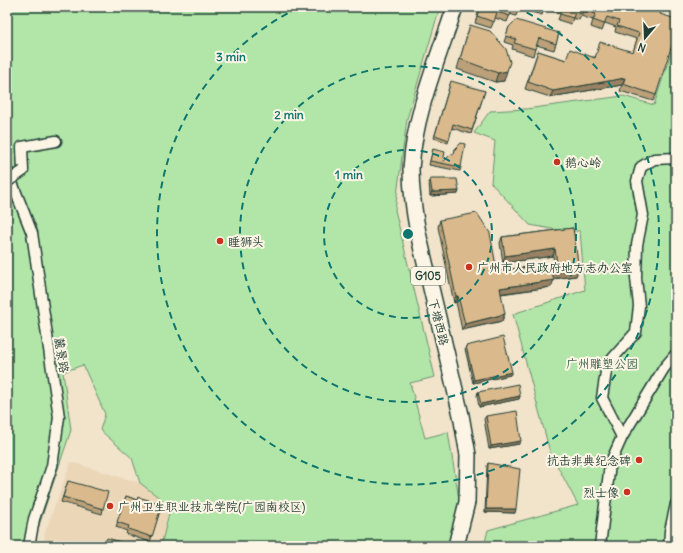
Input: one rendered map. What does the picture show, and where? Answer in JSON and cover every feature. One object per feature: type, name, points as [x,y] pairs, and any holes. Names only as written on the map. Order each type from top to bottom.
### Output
[{"type":"highway","name":"下塘西路","points":[[455,7],[418,124],[412,157],[411,179],[413,204],[418,233],[461,415],[468,455],[467,502],[456,546]]},
{"type":"highway","name":"下塘西路","points":[[462,7],[427,118],[421,148],[419,182],[424,223],[475,451],[476,477],[474,503],[463,546]]},
{"type":"street","points":[[7,182],[23,171],[22,147],[56,141]]},
{"type":"street","points":[[622,437],[602,398],[608,365],[636,332],[639,306],[636,278],[637,245],[643,215],[637,181],[641,167],[654,159],[676,158]]},
{"type":"street","name":"麓景路","points":[[7,170],[32,233],[59,417],[52,466],[34,519],[29,546]]},
{"type":"street","points":[[600,546],[610,464],[622,437],[664,368],[676,354]]},
{"type":"street","points":[[669,546],[670,531],[676,504]]},
{"type":"shaded area","name":"广州卫生职业技术学院(广园南校区)","points":[[71,462],[140,483],[161,499],[169,513],[161,546],[43,546],[45,532]]},
{"type":"green space","points":[[7,7],[427,7],[439,10],[407,119],[395,210],[435,377],[410,383],[425,438],[448,432],[459,499],[450,546],[161,546],[169,513],[161,499],[140,483],[132,458],[100,430],[105,414],[83,365],[63,372],[71,430],[32,546],[7,546]]},
{"type":"green space","name":"广州雕塑公园","points":[[676,37],[676,546],[484,546],[488,530],[578,505],[550,452],[513,314],[585,290],[580,231],[563,231],[530,225],[491,183],[495,141],[474,133],[490,111],[526,109],[623,96],[654,105]]},
{"type":"building","points":[[480,7],[519,7],[519,10],[512,8],[510,16],[497,12],[494,22],[477,16]]},
{"type":"building","points":[[563,7],[663,7],[660,14],[676,19],[676,32],[656,95],[623,84],[625,78],[553,91],[528,82],[538,51],[566,60],[570,49],[595,58],[600,42],[633,52],[639,33],[617,26],[619,21],[607,17],[604,24],[593,20],[596,14],[583,10],[582,14],[575,12],[573,18],[560,14]]},
{"type":"building","points":[[516,20],[559,33],[556,44],[539,38],[535,49],[514,43],[516,39],[506,36],[509,27]]},
{"type":"building","points":[[470,25],[490,31],[506,49],[510,62],[507,71],[498,73],[460,59]]},
{"type":"building","points":[[451,81],[485,91],[472,130],[453,124],[449,140],[435,135]]},
{"type":"building","points":[[461,143],[465,144],[461,167],[430,161],[433,149],[445,152],[443,162],[451,154],[454,154],[455,149]]},
{"type":"building","points":[[430,179],[457,179],[459,191],[432,192]]},
{"type":"building","points":[[477,213],[490,233],[497,271],[557,263],[555,249],[505,256],[502,237],[573,228],[579,269],[552,273],[554,280],[500,288],[505,314],[465,324],[458,296],[456,296],[440,220]]},
{"type":"building","points":[[503,337],[512,372],[474,380],[466,346]]},
{"type":"building","points":[[518,384],[520,396],[481,404],[478,392]]},
{"type":"building","points":[[517,411],[521,441],[491,446],[486,416]]},
{"type":"building","points":[[488,463],[520,469],[516,509],[486,509]]},
{"type":"building","points":[[68,481],[108,492],[103,509],[63,497]]},
{"type":"building","points":[[126,496],[137,500],[138,497],[162,504],[152,537],[128,529],[129,526],[117,522]]},
{"type":"building","points":[[107,538],[135,546],[104,546]]},
{"type":"place","name":"鹅心岭","points":[[557,162]]},
{"type":"place","name":"睡狮头","points":[[220,241]]},
{"type":"place","name":"广州市人民政府地方志办公室","points":[[469,267]]},
{"type":"place","name":"抗击非典纪念碑","points":[[639,460]]},
{"type":"place","name":"烈士像","points":[[627,492]]},
{"type":"place","name":"广州卫生职业技术学院(广园南校区)","points":[[110,506]]}]
